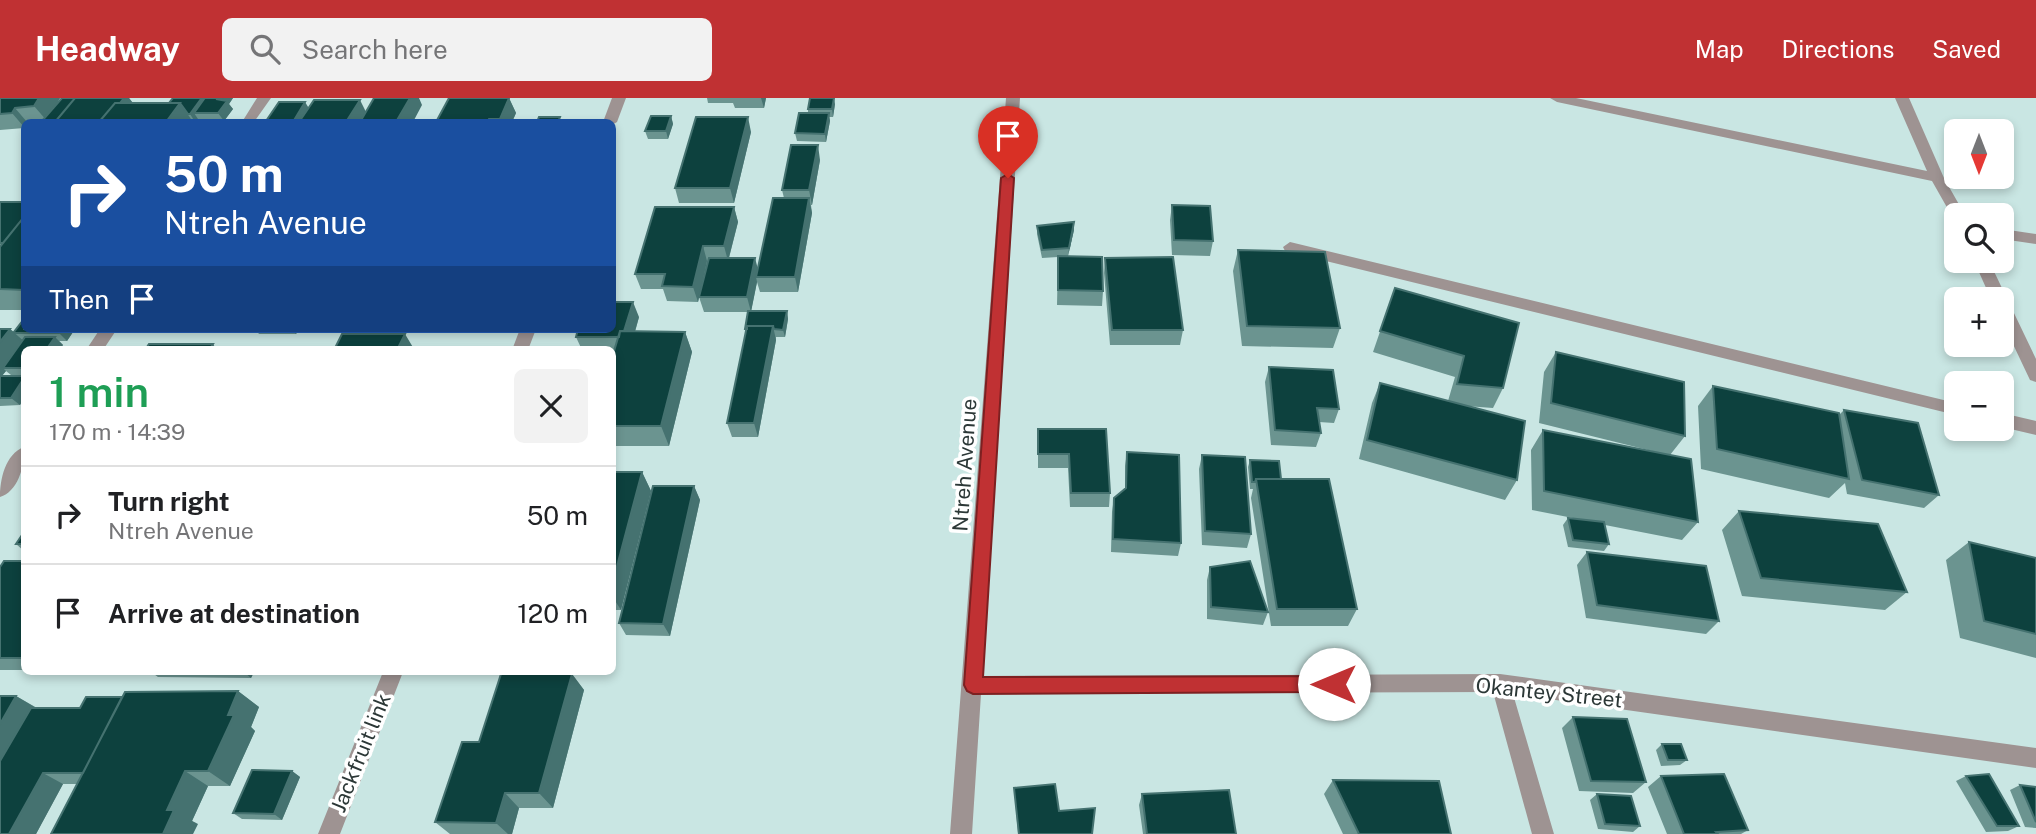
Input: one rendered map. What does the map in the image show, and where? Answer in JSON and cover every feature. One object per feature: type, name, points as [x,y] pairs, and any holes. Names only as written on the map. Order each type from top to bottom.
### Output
[{"type":"street","points":[[250,119],[264,98]]},
{"type":"street","points":[[611,119],[619,98]]},
{"type":"street","name":"Ntreh Avenue","points":[[961,834],[1013,98]]},
{"type":"street","points":[[1557,98],[1937,178]]},
{"type":"street","points":[[1902,98],[1937,178],[1951,203]]},
{"type":"street","points":[[2014,236],[2036,239]]},
{"type":"street","points":[[1290,247],[1944,406]]},
{"type":"street","points":[[2014,330],[2036,376]]},
{"type":"street","points":[[2014,423],[2036,428]]},
{"type":"street","points":[[0,490],[21,458]]},
{"type":"street","name":"Jackfruit link","points":[[329,834],[392,675]]},
{"type":"street","points":[[1500,683],[1543,834]]},
{"type":"street","name":"Okantey Street","points":[[973,685],[1500,683],[2036,758]]},
{"type":"building","points":[[0,98],[39,98],[34,106],[15,108],[12,113],[0,114]]},
{"type":"building","points":[[62,98],[75,98],[58,119],[44,119]]},
{"type":"building","points":[[75,98],[124,98],[120,103],[115,103],[102,119],[58,119]]},
{"type":"building","points":[[173,98],[222,98],[216,99],[227,101],[218,113],[194,113],[204,99],[201,99],[188,114],[180,103],[169,103]]},
{"type":"building","points":[[374,98],[410,98],[398,119],[362,119]]},
{"type":"building","points":[[449,98],[509,98],[500,119],[438,119]]},
{"type":"building","points":[[810,98],[834,98],[832,109],[808,109]]},
{"type":"building","points":[[314,100],[360,100],[348,119],[301,119]]},
{"type":"building","points":[[279,102],[305,102],[295,119],[267,119]]},
{"type":"building","points":[[115,103],[180,103],[168,119],[102,119]]},
{"type":"building","points":[[799,113],[829,113],[825,134],[795,133]]},
{"type":"building","points":[[651,116],[671,116],[666,131],[645,131]]},
{"type":"building","points":[[539,117],[560,117],[559,119],[538,119]]},
{"type":"building","points":[[696,117],[748,117],[730,188],[675,188]]},
{"type":"building","points":[[791,145],[818,145],[809,190],[782,190]]},
{"type":"building","points":[[773,198],[809,198],[795,277],[756,277]]},
{"type":"building","points":[[0,202],[21,202],[21,221],[3,243],[0,243]]},
{"type":"building","points":[[1172,205],[1210,206],[1213,241],[1174,240]]},
{"type":"building","points":[[655,207],[734,207],[724,246],[703,246],[693,287],[662,286],[665,274],[635,274]]},
{"type":"building","points":[[21,221],[21,290],[0,289],[0,247]]},
{"type":"building","points":[[1074,222],[1069,248],[1042,250],[1037,226]]},
{"type":"building","points":[[1238,250],[1325,252],[1340,328],[1247,326]]},
{"type":"building","points":[[1058,256],[1102,257],[1103,291],[1058,290]]},
{"type":"building","points":[[1173,257],[1183,330],[1112,330],[1105,258]]},
{"type":"building","points":[[709,258],[755,258],[747,297],[699,297]]},
{"type":"building","points":[[1395,288],[1519,323],[1503,388],[1457,384],[1464,356],[1380,331]]},
{"type":"building","points":[[616,302],[633,302],[624,331],[620,331],[619,337],[576,337],[577,333],[616,333]]},
{"type":"building","points":[[748,311],[787,311],[783,330],[774,329],[773,326],[747,326],[745,329]]},
{"type":"building","points":[[21,323],[21,333],[14,332]]},
{"type":"building","points":[[747,326],[773,326],[754,423],[727,423]]},
{"type":"building","points":[[0,329],[10,329],[0,342]]},
{"type":"building","points":[[620,331],[685,332],[661,426],[616,426],[616,346]]},
{"type":"building","points":[[342,334],[405,334],[399,346],[336,346]]},
{"type":"building","points":[[25,337],[55,337],[49,346],[21,346],[21,368],[3,368]]},
{"type":"building","points":[[149,344],[213,344],[212,346],[148,346]]},
{"type":"building","points":[[1556,352],[1684,382],[1685,436],[1551,403]]},
{"type":"building","points":[[1269,367],[1333,370],[1339,409],[1317,408],[1321,433],[1275,430]]},
{"type":"building","points":[[0,376],[21,376],[21,383],[11,398],[0,398]]},
{"type":"building","points":[[1380,383],[1525,421],[1517,480],[1367,440]]},
{"type":"building","points":[[1713,386],[1839,413],[1849,479],[1717,449]]},
{"type":"building","points":[[1844,410],[1918,423],[1939,495],[1862,480]]},
{"type":"building","points":[[1038,429],[1106,429],[1110,493],[1071,493],[1069,454],[1038,454]]},
{"type":"building","points":[[1543,430],[1691,459],[1698,522],[1544,491]]},
{"type":"building","points":[[1127,452],[1179,455],[1181,543],[1113,539],[1114,498],[1126,488]]},
{"type":"building","points":[[1202,455],[1245,457],[1251,534],[1205,531]]},
{"type":"building","points":[[1250,460],[1279,461],[1281,479],[1256,479],[1252,482]]},
{"type":"building","points":[[616,472],[642,472],[616,570]]},
{"type":"building","points":[[1256,479],[1329,479],[1357,609],[1277,609]]},
{"type":"building","points":[[653,486],[694,486],[663,624],[619,623]]},
{"type":"building","points":[[1739,511],[1878,524],[1907,592],[1761,578]]},
{"type":"building","points":[[1568,518],[1604,522],[1609,544],[1573,540]]},
{"type":"building","points":[[1969,542],[2036,558],[2036,634],[1984,621]]},
{"type":"building","points":[[1587,552],[1706,566],[1719,621],[1597,605]]},
{"type":"building","points":[[4,561],[21,561],[21,658],[0,658],[0,567]]},
{"type":"building","points":[[1250,561],[1268,612],[1211,607],[1210,567]]},
{"type":"building","points":[[501,675],[572,675],[539,793],[505,793],[496,823],[435,822],[462,742],[479,742]]},
{"type":"building","points":[[238,691],[228,715],[234,715],[208,771],[185,771],[167,810],[174,810],[163,834],[51,834],[125,692]]},
{"type":"building","points":[[0,696],[16,696],[0,724]]},
{"type":"building","points":[[86,697],[122,697],[83,773],[43,773],[9,834],[0,834],[0,761],[31,708],[80,708]]},
{"type":"building","points":[[1573,717],[1627,719],[1646,782],[1591,781]]},
{"type":"building","points":[[1662,744],[1681,744],[1687,760],[1668,760]]},
{"type":"building","points":[[252,770],[292,771],[274,814],[233,813]]},
{"type":"building","points":[[1724,774],[1748,830],[1716,832],[1718,834],[1684,834],[1661,776]]},
{"type":"building","points":[[1989,774],[2019,826],[1997,826],[1966,776]]},
{"type":"building","points":[[1333,780],[1439,781],[1451,834],[1359,834]]},
{"type":"building","points":[[1055,784],[1059,811],[1095,808],[1092,834],[1019,834],[1014,788]]},
{"type":"building","points":[[2020,785],[2036,787],[2036,822]]},
{"type":"building","points":[[1229,790],[1236,834],[1147,834],[1142,794]]},
{"type":"building","points":[[1597,794],[1631,796],[1640,826],[1605,824]]},
{"type":"route","points":[[1008,178],[973,685],[1334,684]]}]
